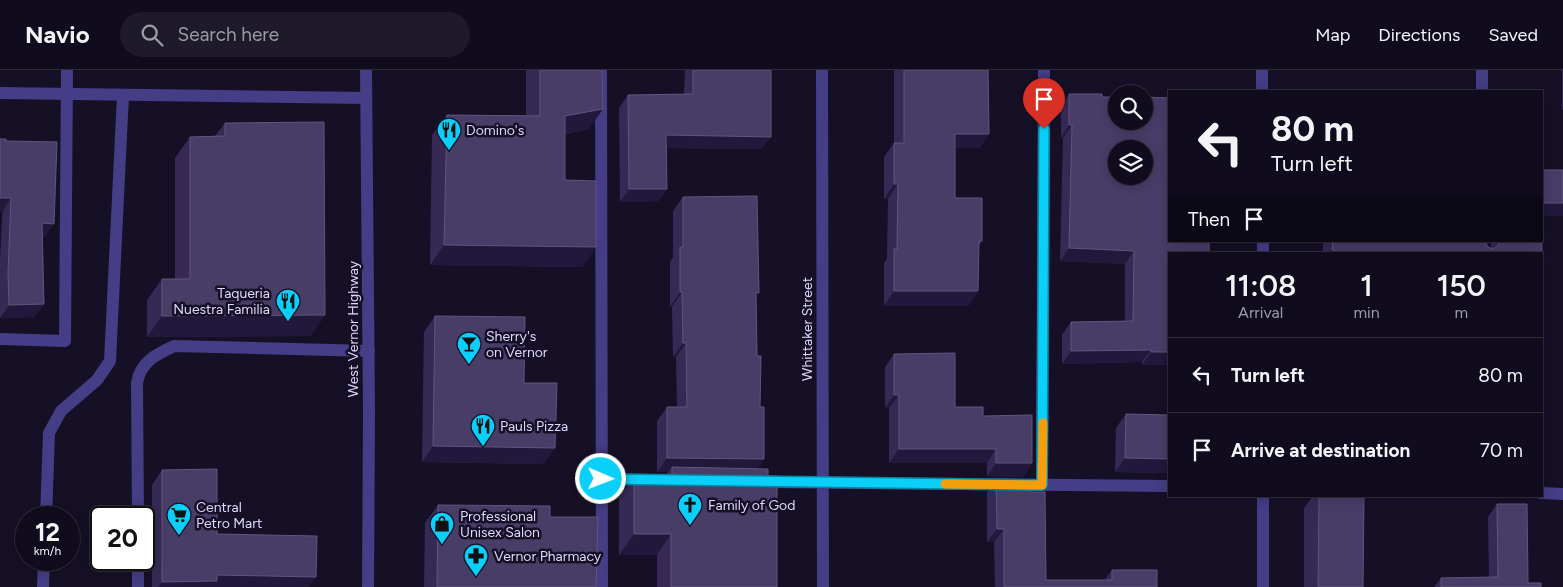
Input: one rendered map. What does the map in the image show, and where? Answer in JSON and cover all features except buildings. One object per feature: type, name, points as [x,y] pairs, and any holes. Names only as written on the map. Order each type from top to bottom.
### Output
[{"type":"street","points":[[0,339],[65,341],[67,70]]},
{"type":"street","name":"West Vernor Highway","points":[[366,70],[369,351],[368,587]]},
{"type":"street","points":[[600,70],[602,587]]},
{"type":"street","name":"Whittaker Street","points":[[822,70],[823,587]]},
{"type":"street","points":[[1042,485],[1044,70]]},
{"type":"street","points":[[1262,70],[1262,90]]},
{"type":"street","points":[[1482,70],[1482,90]]},
{"type":"street","points":[[0,94],[366,98]]},
{"type":"street","points":[[46,506],[49,432],[61,411],[97,380],[110,361],[123,95]]},
{"type":"street","points":[[138,506],[138,373],[156,355],[174,346],[369,351]]},
{"type":"street","points":[[601,479],[661,480]]},
{"type":"street","points":[[750,482],[1168,486]]},
{"type":"street","points":[[1543,493],[1563,494]]},
{"type":"street","points":[[1263,497],[1263,587]]},
{"type":"street","points":[[43,587],[44,571]]},
{"type":"street","points":[[138,571],[138,587]]},
{"type":"slow traffic","points":[[945,484],[1042,485],[1043,423]]},
{"type":"place","name":"Domino's","points":[[449,151]]},
{"type":"place","name":"Taqueria Nuestra Familia","points":[[288,322]]},
{"type":"place","name":"Sherry's on Vernor","points":[[469,365]]},
{"type":"place","name":"Pauls Pizza","points":[[483,447]]},
{"type":"place","name":"Family of God","points":[[690,526]]},
{"type":"place","name":"Central Petro Mart","points":[[179,536]]},
{"type":"place","name":"Professional Unisex Salon","points":[[442,545]]},
{"type":"place","name":"Vernor Pharmacy","points":[[476,577]]},
{"type":"route","points":[[601,479],[1042,485],[1044,129]]}]
